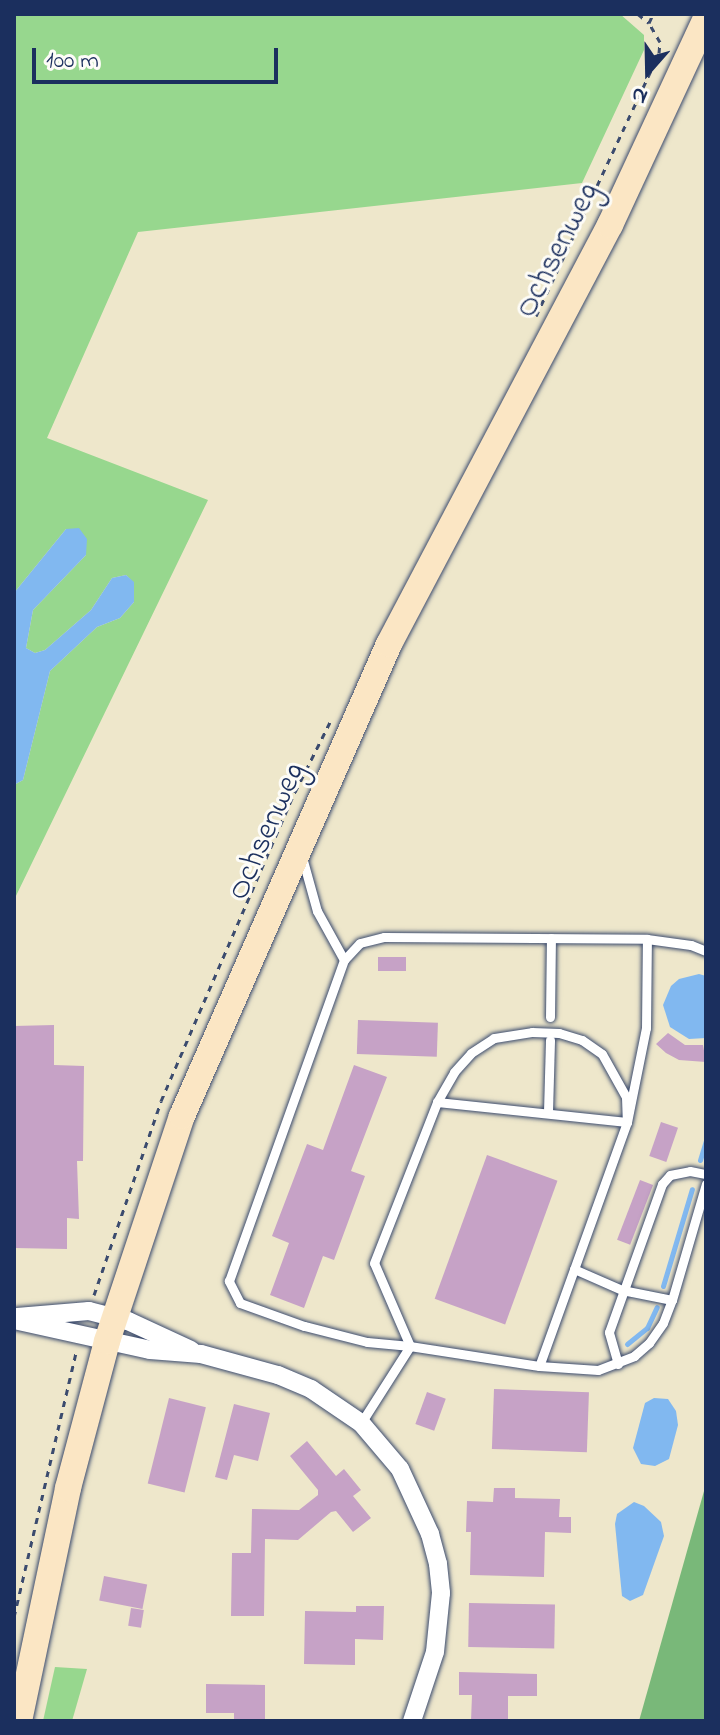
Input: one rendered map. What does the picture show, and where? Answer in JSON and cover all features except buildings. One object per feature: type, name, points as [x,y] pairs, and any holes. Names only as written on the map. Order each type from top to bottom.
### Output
[{"type":"main road","points":[[694,14],[705,17]]},
{"type":"main road","name":"Ochsenweg","points":[[19,1721],[68,1488],[111,1329],[182,1116],[389,644],[610,225],[705,17]]},
{"type":"street","points":[[14,1319],[89,1311],[111,1329]]},
{"type":"street","points":[[14,1319],[157,1332],[201,1354],[300,1385],[361,1423],[400,1469],[430,1534],[438,1564],[441,1593],[435,1652],[412,1721]]},
{"type":"lane","points":[[299,846],[317,911],[344,960]]},
{"type":"lane","points":[[706,951],[691,945],[647,939],[384,937],[360,943],[344,960],[229,1281],[240,1303],[304,1326],[367,1342],[539,1366],[598,1370],[618,1364],[649,1343],[663,1323],[706,1184]]},
{"type":"lane","points":[[550,1017],[551,938]]},
{"type":"lane","points":[[539,1366],[627,1122],[646,1028],[647,939]]},
{"type":"lane","points":[[410,1346],[374,1263],[437,1102],[471,1053],[494,1038],[532,1032],[559,1033],[582,1040],[602,1054],[626,1097],[627,1122]]},
{"type":"lane","points":[[548,1112],[550,1040]]},
{"type":"lane","points":[[437,1102],[627,1122]]},
{"type":"lane","points":[[618,1364],[609,1332],[662,1184],[670,1175],[690,1171],[706,1174]]},
{"type":"lane","points":[[574,1269],[622,1290],[672,1300]]},
{"type":"lane","points":[[361,1423],[410,1346]]},
{"type":"path","points":[[638,14],[649,23]]},
{"type":"path","points":[[14,1617],[75,1355]]},
{"type":"green space","points":[[14,14],[620,14],[644,35],[644,50],[582,183],[138,232],[47,438],[208,500],[14,900],[14,785],[23,780],[50,671],[97,627],[120,618],[134,602],[133,582],[126,575],[112,578],[91,610],[45,650],[35,653],[26,648],[33,610],[86,555],[66,529],[14,593]]},
{"type":"green space","points":[[706,1484],[706,1721],[639,1721]]},
{"type":"green space","points":[[55,1667],[87,1669],[72,1721],[43,1721]]},
{"type":"water","points":[[79,528],[87,539],[86,555],[33,610],[26,648],[35,653],[45,650],[91,610],[112,578],[126,575],[134,582],[134,602],[120,618],[97,627],[50,671],[23,780],[14,785],[14,593],[66,529]]},
{"type":"water","points":[[699,974],[706,976],[706,1038],[689,1039],[670,1027],[663,1005],[671,986],[679,979]]},
{"type":"water","points":[[654,1398],[668,1399],[676,1411],[678,1425],[669,1459],[655,1466],[641,1464],[633,1448],[645,1403]]},
{"type":"water","points":[[634,1502],[644,1506],[661,1522],[664,1536],[643,1595],[630,1601],[622,1596],[615,1524],[617,1514]]},
{"type":"waterway","points":[[700,1160],[706,1140]]},
{"type":"waterway","points":[[663,1286],[692,1189]]},
{"type":"waterway","points":[[627,1344],[647,1328],[657,1307]]}]
